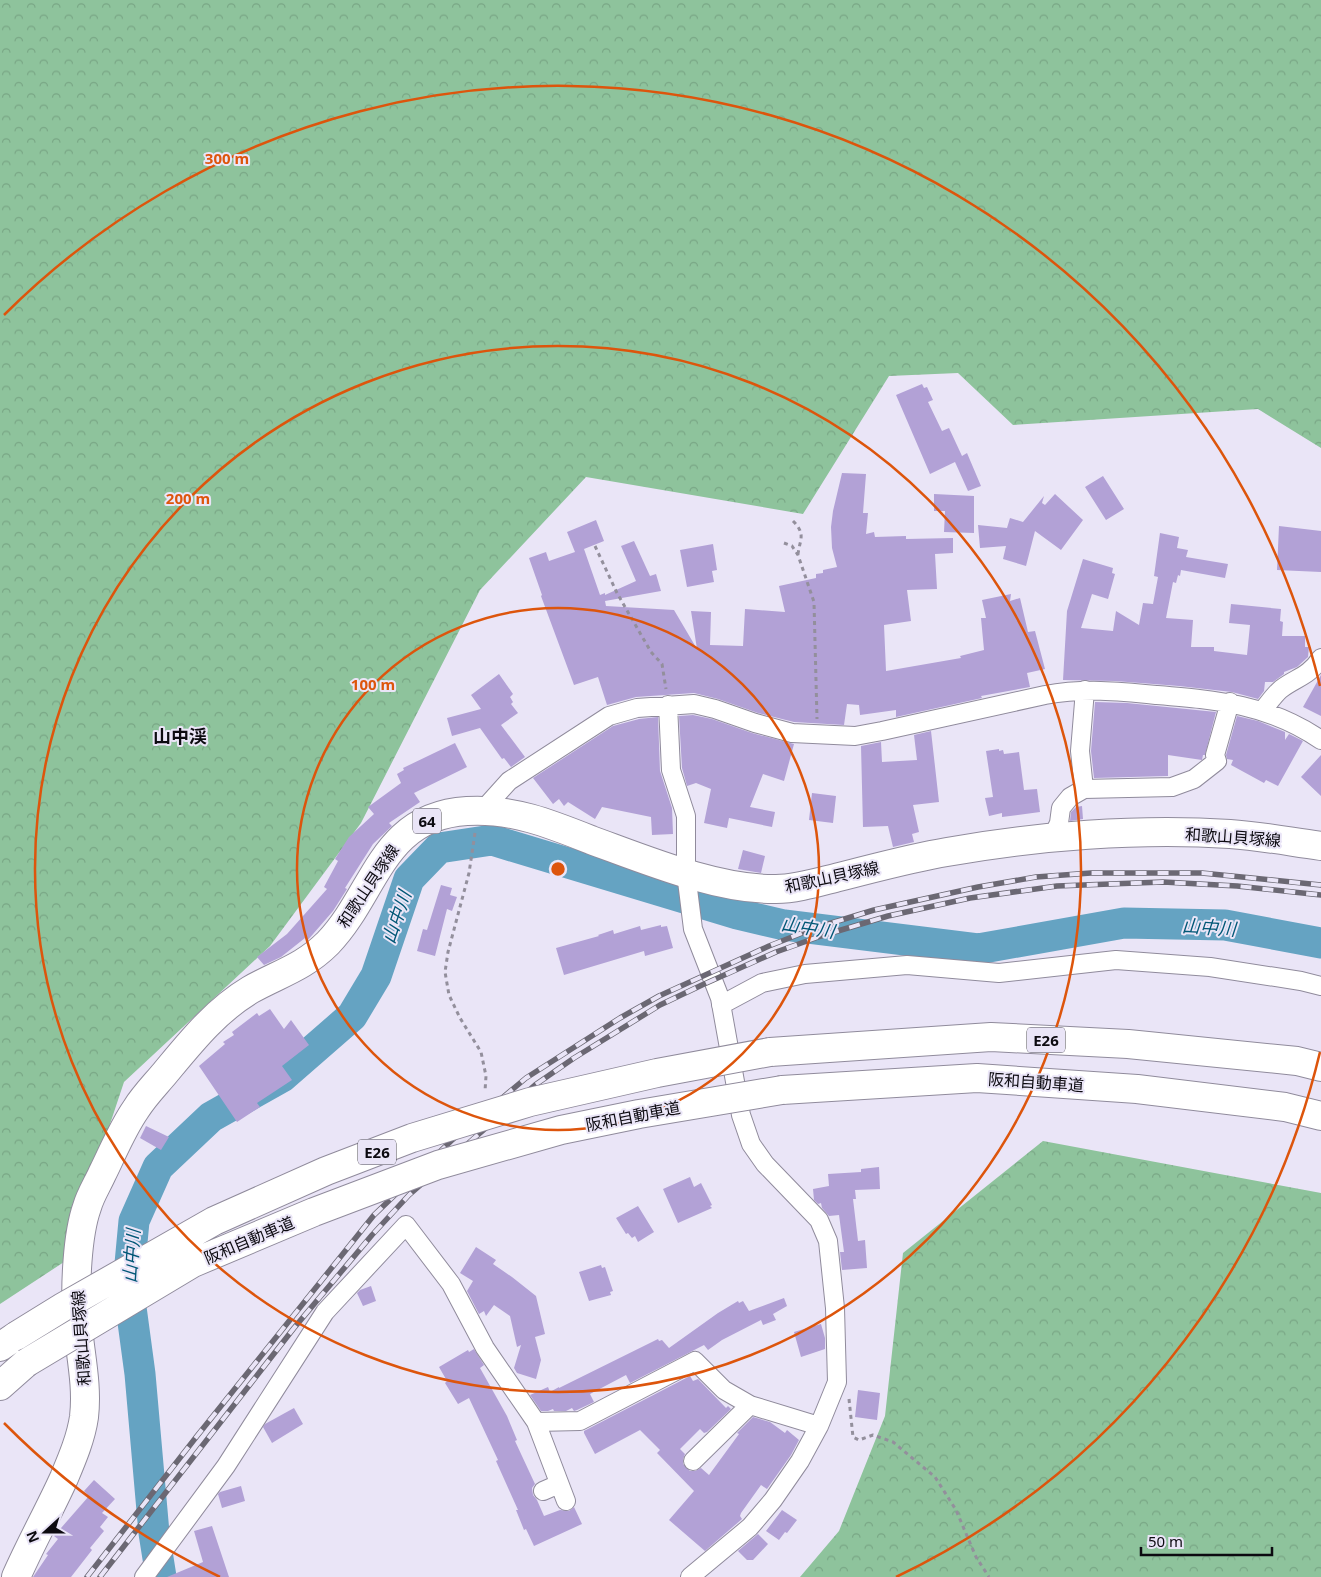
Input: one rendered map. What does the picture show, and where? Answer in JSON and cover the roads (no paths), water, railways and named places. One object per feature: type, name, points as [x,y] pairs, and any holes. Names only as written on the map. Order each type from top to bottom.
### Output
[{"type":"main road","name":"和歌山貝塚線","points":[[16,1577],[74,1455],[84,1419],[84,1372],[76,1316],[78,1255],[86,1208],[136,1108],[187,1047],[220,1012],[250,990],[297,968],[325,946],[346,922],[389,851],[405,834],[424,822],[442,814],[463,811],[479,820],[512,814],[544,821],[654,863],[687,880],[745,888],[781,889],[944,852],[1022,840],[1150,833],[1226,834],[1275,838],[1321,846]]},
{"type":"main road","name":"阪和自動車道","points":[[8,1341],[63,1307],[214,1221],[326,1171],[395,1145],[530,1102],[657,1073],[770,1052],[991,1037],[1128,1044],[1297,1061],[1321,1067]]},
{"type":"main road","name":"阪和自動車道","points":[[0,1385],[26,1363],[194,1263],[314,1212],[438,1165],[561,1130],[640,1114],[782,1090],[977,1078],[1137,1089],[1285,1107],[1321,1116]]},
{"type":"street","points":[[1262,711],[1280,690],[1312,670],[1321,658]]},
{"type":"street","points":[[479,820],[509,781],[608,716],[637,708],[668,705],[694,704],[792,733],[855,736],[1045,695],[1084,690],[1140,693],[1230,702],[1262,711],[1290,722],[1321,740]]},
{"type":"street","points":[[1084,690],[1080,751],[1084,789]]},
{"type":"street","points":[[1052,838],[1059,823],[1061,808],[1070,797],[1084,789],[1172,787],[1194,779],[1216,761],[1214,755],[1230,702]]},
{"type":"street","points":[[668,705],[671,770],[686,816],[687,880],[693,929],[720,998],[741,1115],[750,1144],[765,1164],[819,1220],[828,1241],[835,1308],[837,1382],[819,1426],[800,1461],[772,1500],[750,1527],[690,1577]]},
{"type":"street","points":[[721,1005],[762,983],[805,974],[906,965],[999,974],[1116,960],[1210,967],[1301,981],[1321,986]]},
{"type":"street","points":[[144,1577],[226,1466],[325,1312],[406,1225],[452,1284],[485,1348],[536,1422],[566,1501]]},
{"type":"street","points":[[536,1422],[580,1421],[695,1361],[724,1390],[750,1405],[819,1426]]},
{"type":"street","points":[[693,1461],[750,1405]]},
{"type":"street","points":[[543,1491],[559,1484]]},
{"type":"waterway","name":"山中川","points":[[161,1577],[154,1533],[140,1374],[128,1285],[134,1221],[158,1167],[211,1117],[282,1077],[352,1016],[376,976],[409,879],[439,848],[492,840],[737,914],[784,925],[978,949],[1124,923],[1225,925],[1321,943]]},
{"type":"railway","points":[[87,1577],[374,1215],[451,1141],[526,1078],[620,1018],[659,996],[769,946],[815,928],[874,910],[978,887],[1036,877],[1091,873],[1202,873],[1321,885]]},
{"type":"railway","points":[[100,1577],[294,1328],[372,1235],[409,1195],[535,1085],[574,1058],[660,1005],[776,952],[821,936],[888,916],[970,898],[1057,886],[1163,882],[1237,886],[1321,895]]},
{"type":"district","name":"山中渓","points":[[180,736]]}]
